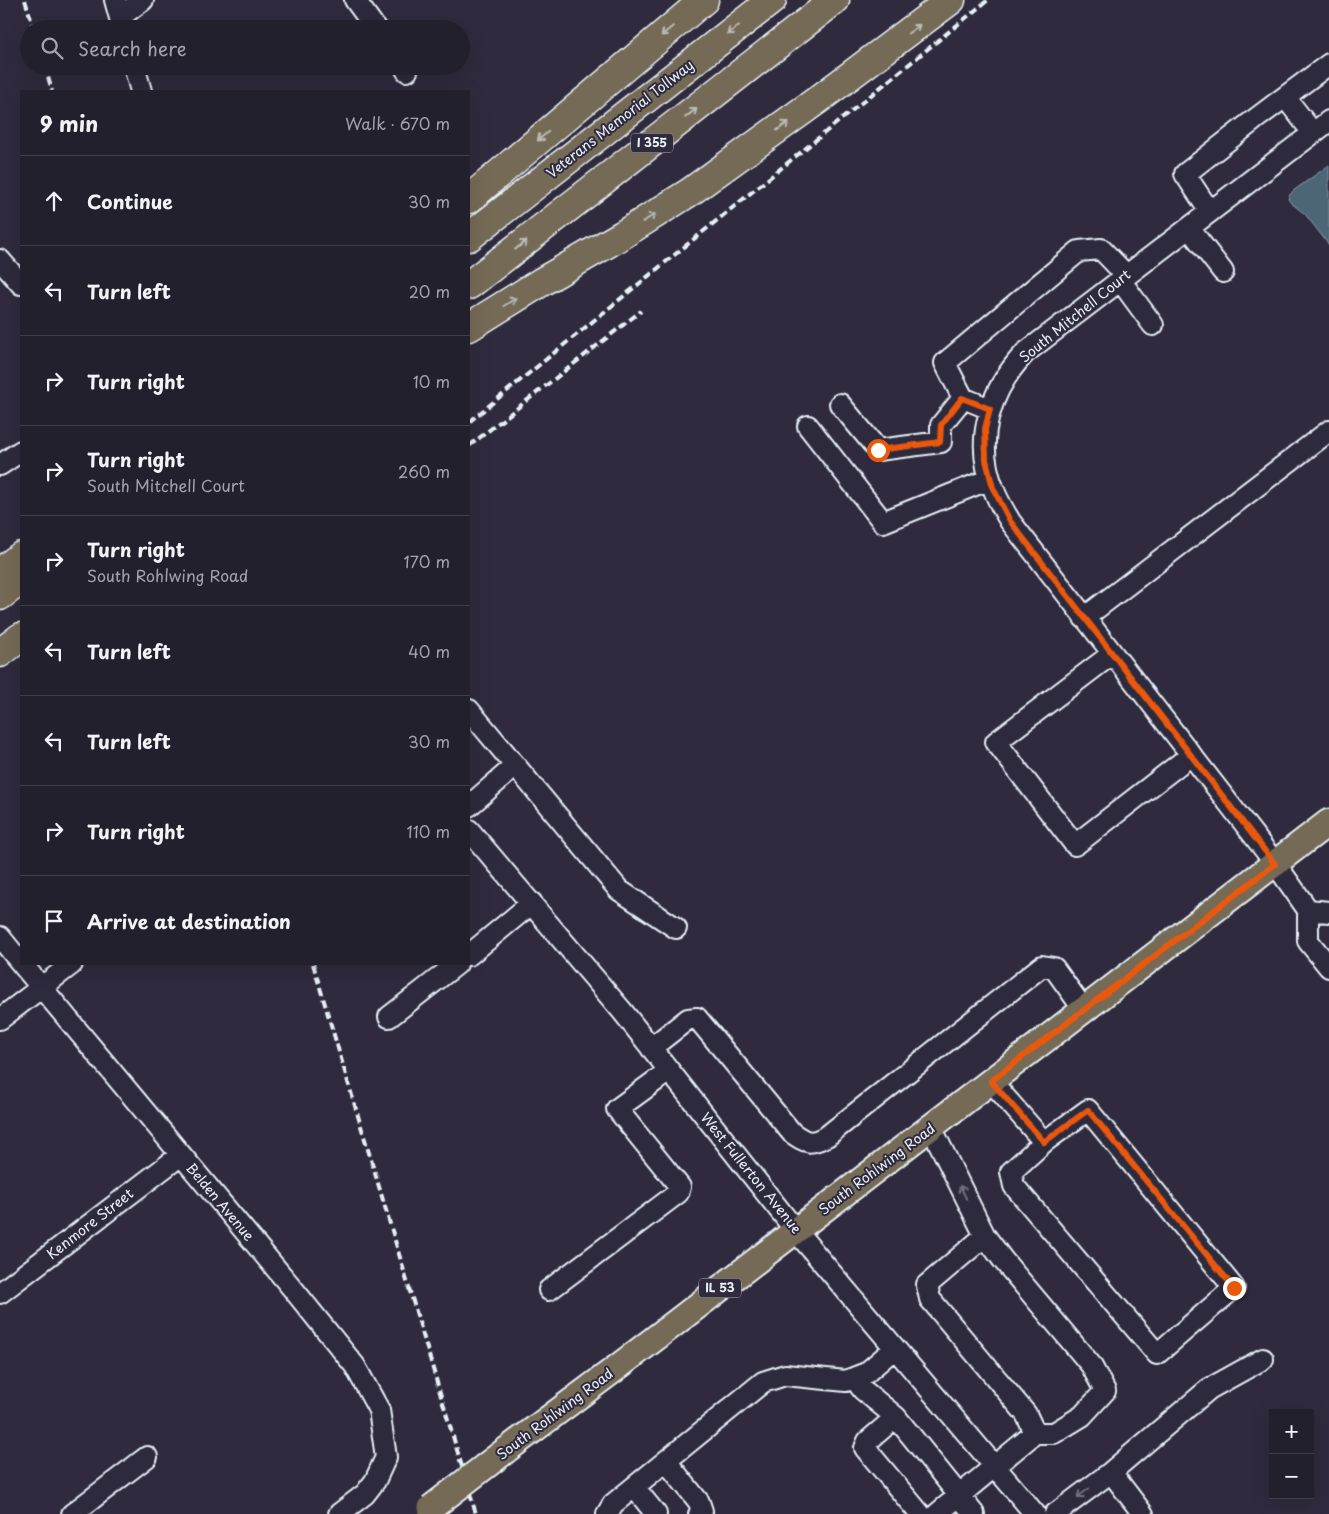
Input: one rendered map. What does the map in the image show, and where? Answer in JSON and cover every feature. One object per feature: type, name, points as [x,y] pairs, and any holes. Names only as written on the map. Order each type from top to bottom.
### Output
[{"type":"highway","points":[[470,198],[704,0]]},
{"type":"highway","name":"Veterans Memorial Tollway","points":[[470,236],[772,0]]},
{"type":"highway","name":"I 355","points":[[470,285],[836,0]]},
{"type":"highway","points":[[470,327],[690,192],[824,96],[951,0]]},
{"type":"highway","points":[[0,572],[20,557]]},
{"type":"highway","points":[[0,596],[20,581]]},
{"type":"highway","points":[[0,653],[20,638]]},
{"type":"highway","points":[[0,660],[20,647]]},
{"type":"main road","name":"South Rohlwing Road","points":[[427,1511],[1329,822]]},
{"type":"street","points":[[119,15],[143,0]]},
{"type":"street","points":[[355,0],[369,20]]},
{"type":"street","points":[[1210,212],[1185,174],[1329,64]]},
{"type":"street","points":[[137,75],[141,90]]},
{"type":"street","points":[[1285,97],[1313,133]]},
{"type":"street","name":"South Mitchell Court","points":[[1308,910],[1275,864],[1010,521],[990,479],[986,460],[985,429],[990,409],[1005,378],[1026,353],[1329,121]]},
{"type":"street","points":[[1188,228],[1223,272]]},
{"type":"street","points":[[990,409],[962,398],[945,363],[1078,251],[1101,249],[1123,278],[1153,325]]},
{"type":"street","points":[[0,260],[20,283]]},
{"type":"street","points":[[840,404],[878,450],[940,442],[941,425],[962,398]]},
{"type":"street","points":[[808,426],[883,522],[990,479]]},
{"type":"street","points":[[1084,618],[1329,431]]},
{"type":"street","points":[[0,465],[20,453]]},
{"type":"street","points":[[1112,654],[996,742],[1075,845],[1191,755]]},
{"type":"street","points":[[470,711],[619,890],[676,928]]},
{"type":"street","points":[[470,805],[515,766]]},
{"type":"street","name":"West Fullerton Avenue","points":[[472,840],[532,903],[623,1012],[796,1231],[1035,1514]]},
{"type":"street","points":[[470,953],[532,903]]},
{"type":"street","points":[[1329,912],[1308,910],[1308,941],[1329,966]]},
{"type":"street","name":"Belden Avenue","points":[[0,937],[20,961]]},
{"type":"street","name":"Belden Avenue","points":[[24,965],[355,1366],[378,1410],[386,1457],[375,1481],[365,1494],[339,1514]]},
{"type":"street","points":[[0,1019],[71,965]]},
{"type":"street","points":[[389,1018],[456,965]]},
{"type":"street","points":[[651,1048],[688,1019],[697,1018],[792,1134],[804,1141],[815,1142],[827,1136],[1042,966],[1054,968],[1084,1010]]},
{"type":"street","points":[[550,1290],[678,1193],[680,1187],[617,1109],[669,1072]]},
{"type":"street","points":[[991,1081],[1044,1142]]},
{"type":"street","points":[[1088,1110],[1234,1288],[1157,1354],[1014,1186],[1011,1172],[1044,1142],[1088,1110]]},
{"type":"street","points":[[931,1127],[985,1236],[1002,1260],[1091,1365],[1105,1390],[1082,1416],[1054,1433],[1035,1433],[937,1514]]},
{"type":"street","name":"Kenmore Street","points":[[0,1293],[181,1155]]},
{"type":"street","points":[[985,1236],[927,1285],[930,1299],[1026,1414],[1035,1433]]},
{"type":"street","points":[[607,1514],[613,1504],[763,1382],[785,1375],[846,1381],[866,1373],[895,1348]]},
{"type":"street","points":[[1056,1514],[1111,1472],[1210,1389],[1263,1359]]},
{"type":"street","points":[[854,1378],[863,1390],[896,1417],[974,1514]]},
{"type":"street","points":[[896,1417],[868,1441],[865,1448],[920,1514]]},
{"type":"street","points":[[72,1514],[148,1457]]},
{"type":"street","points":[[666,1460],[699,1502],[702,1511],[699,1514]]},
{"type":"street","points":[[1111,1472],[1143,1514]]},
{"type":"street","points":[[634,1487],[656,1514]]},
{"type":"water","points":[[1329,165],[1329,245],[1305,214],[1288,199],[1293,191]]},
{"type":"railway","points":[[25,0],[31,20]]},
{"type":"railway","points":[[470,421],[988,0]]},
{"type":"railway","points":[[48,75],[52,90]]},
{"type":"railway","points":[[470,445],[641,311]]},
{"type":"railway","points":[[313,965],[476,1514]]},
{"type":"route","points":[[878,450],[940,442],[941,425],[962,398],[990,409],[985,429],[986,460],[993,488],[1010,521],[1275,864],[991,1081],[1044,1142],[1088,1110],[1234,1288]]}]
